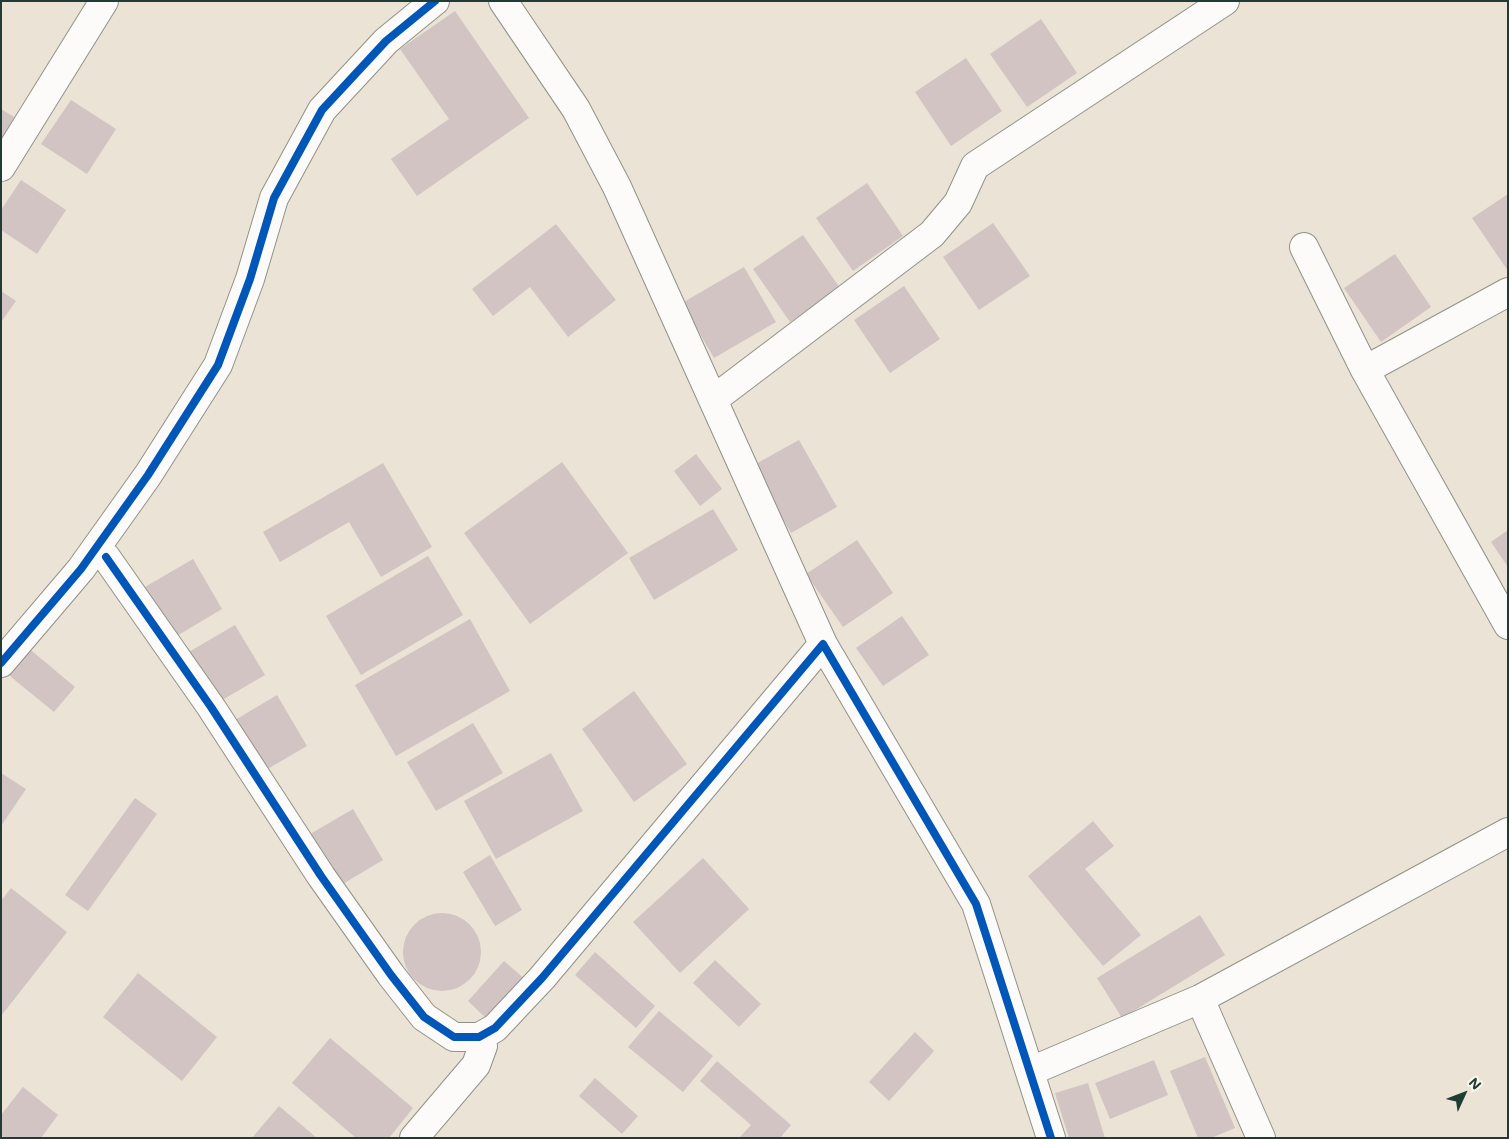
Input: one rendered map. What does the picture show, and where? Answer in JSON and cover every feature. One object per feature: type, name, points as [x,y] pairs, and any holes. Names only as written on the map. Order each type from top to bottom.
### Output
[{"type":"street","points":[[1,166],[104,1]]},
{"type":"street","points":[[1,663],[81,569],[148,475],[218,365],[250,279],[274,198],[322,110],[386,41],[435,1]]},
{"type":"street","points":[[503,1],[570,101],[617,187],[823,644],[976,904],[1051,1138]]},
{"type":"street","points":[[714,399],[932,234],[958,204],[975,166],[1225,1]]},
{"type":"street","points":[[1304,247],[1366,370],[1508,625]]},
{"type":"street","points":[[1366,370],[1508,292]]},
{"type":"street","points":[[106,557],[211,707],[391,975],[424,1017],[454,1037],[479,1037],[495,1028],[542,978],[823,644]]},
{"type":"street","points":[[1031,1071],[1200,999],[1508,832]]},
{"type":"street","points":[[1200,999],[1261,1138]]},
{"type":"street","points":[[414,1138],[476,1065],[482,1046],[479,1037]]},
{"type":"building","points":[[455,11],[529,118],[417,196],[391,159],[449,119],[400,49]]},
{"type":"building","points":[[1041,19],[1077,73],[1027,107],[990,54]]},
{"type":"building","points":[[966,58],[1002,111],[951,146],[915,92]]},
{"type":"building","points":[[71,100],[116,129],[87,174],[41,144]]},
{"type":"building","points":[[1,109],[16,118],[1,141]]},
{"type":"building","points":[[21,180],[66,210],[37,254],[1,230],[1,210]]},
{"type":"building","points":[[867,183],[903,236],[853,271],[816,218]]},
{"type":"building","points":[[1508,194],[1508,271],[1472,218]]},
{"type":"building","points":[[993,223],[1030,276],[979,310],[943,257]]},
{"type":"building","points":[[556,224],[616,300],[568,337],[530,287],[493,316],[472,289]]},
{"type":"building","points":[[803,235],[840,288],[790,322],[753,269]]},
{"type":"building","points":[[1395,254],[1431,307],[1381,342],[1344,288]]},
{"type":"building","points":[[744,267],[776,322],[714,358],[682,303]]},
{"type":"building","points":[[904,286],[940,339],[890,373],[854,320]]},
{"type":"building","points":[[1,291],[16,301],[1,322]]},
{"type":"building","points":[[799,440],[837,507],[791,533],[752,466]]},
{"type":"building","points":[[696,454],[722,489],[700,506],[674,471]]},
{"type":"building","points":[[562,462],[628,553],[530,624],[464,533]]},
{"type":"building","points":[[383,463],[432,547],[381,577],[349,522],[280,562],[263,532]]},
{"type":"building","points":[[713,509],[738,550],[654,600],[629,558]]},
{"type":"building","points":[[1508,530],[1508,567],[1491,542]]},
{"type":"building","points":[[857,540],[893,593],[843,627],[806,574]]},
{"type":"building","points":[[428,556],[463,615],[361,675],[326,616]]},
{"type":"building","points":[[193,559],[222,609],[175,637],[145,587]]},
{"type":"building","points":[[902,616],[929,655],[883,686],[856,648]]},
{"type":"building","points":[[470,619],[510,691],[396,756],[355,685]]},
{"type":"building","points":[[235,625],[265,675],[217,703],[187,653]]},
{"type":"building","points":[[26,646],[75,687],[54,712],[5,672]]},
{"type":"building","points":[[634,691],[687,764],[634,802],[582,729]]},
{"type":"building","points":[[277,695],[307,746],[259,774],[230,723]]},
{"type":"building","points":[[473,723],[503,773],[436,811],[407,762]]},
{"type":"building","points":[[551,753],[583,811],[496,859],[464,801]]},
{"type":"building","points":[[1,773],[26,789],[1,826]]},
{"type":"building","points":[[135,798],[157,814],[88,911],[65,895]]},
{"type":"building","points":[[353,809],[383,860],[336,888],[305,837]]},
{"type":"building","points":[[1093,821],[1114,846],[1085,869],[1141,935],[1103,966],[1028,876]]},
{"type":"building","points":[[490,855],[522,910],[495,926],[463,872]]},
{"type":"building","points":[[703,858],[749,909],[680,973],[633,922]]},
{"type":"building","points":[[11,888],[67,932],[1,1016],[1,901]]},
{"type":"building","points":[[442,913],[457,916],[470,924],[478,937],[481,952],[478,967],[470,980],[457,988],[442,991],[427,988],[414,980],[406,967],[403,952],[406,937],[414,924],[427,916]]},
{"type":"building","points":[[1200,915],[1225,955],[1122,1018],[1097,978]]},
{"type":"building","points":[[595,952],[655,1006],[636,1028],[575,975]]},
{"type":"building","points":[[715,960],[761,1004],[739,1027],[693,983]]},
{"type":"building","points":[[504,961],[526,980],[489,1021],[468,1001]]},
{"type":"building","points":[[138,973],[217,1037],[182,1081],[103,1017]]},
{"type":"building","points":[[659,1011],[713,1056],[683,1092],[628,1047]]},
{"type":"building","points":[[915,1032],[934,1051],[889,1101],[869,1082]]},
{"type":"building","points":[[330,1038],[413,1108],[389,1138],[356,1138],[292,1083]]},
{"type":"building","points":[[1205,1057],[1235,1128],[1211,1138],[1198,1138],[1170,1071]]},
{"type":"building","points":[[1154,1060],[1168,1095],[1110,1119],[1095,1083]]},
{"type":"building","points":[[717,1061],[791,1125],[780,1138],[739,1138],[751,1125],[700,1081]]},
{"type":"building","points":[[595,1078],[638,1116],[622,1134],[579,1096]]},
{"type":"building","points":[[1088,1083],[1105,1138],[1069,1138],[1055,1093]]},
{"type":"building","points":[[23,1087],[58,1115],[41,1138],[5,1138],[1,1135],[1,1115]]},
{"type":"building","points":[[279,1106],[317,1138],[252,1138]]},
{"type":"cycle path","points":[[1,663],[81,569],[148,475],[218,365],[250,279],[274,198],[322,110],[386,41],[435,1]]},
{"type":"cycle path","points":[[106,557],[211,707],[321,876],[391,975],[424,1017],[454,1037],[479,1037],[495,1028],[542,978],[823,644],[976,904],[1051,1138]]}]
